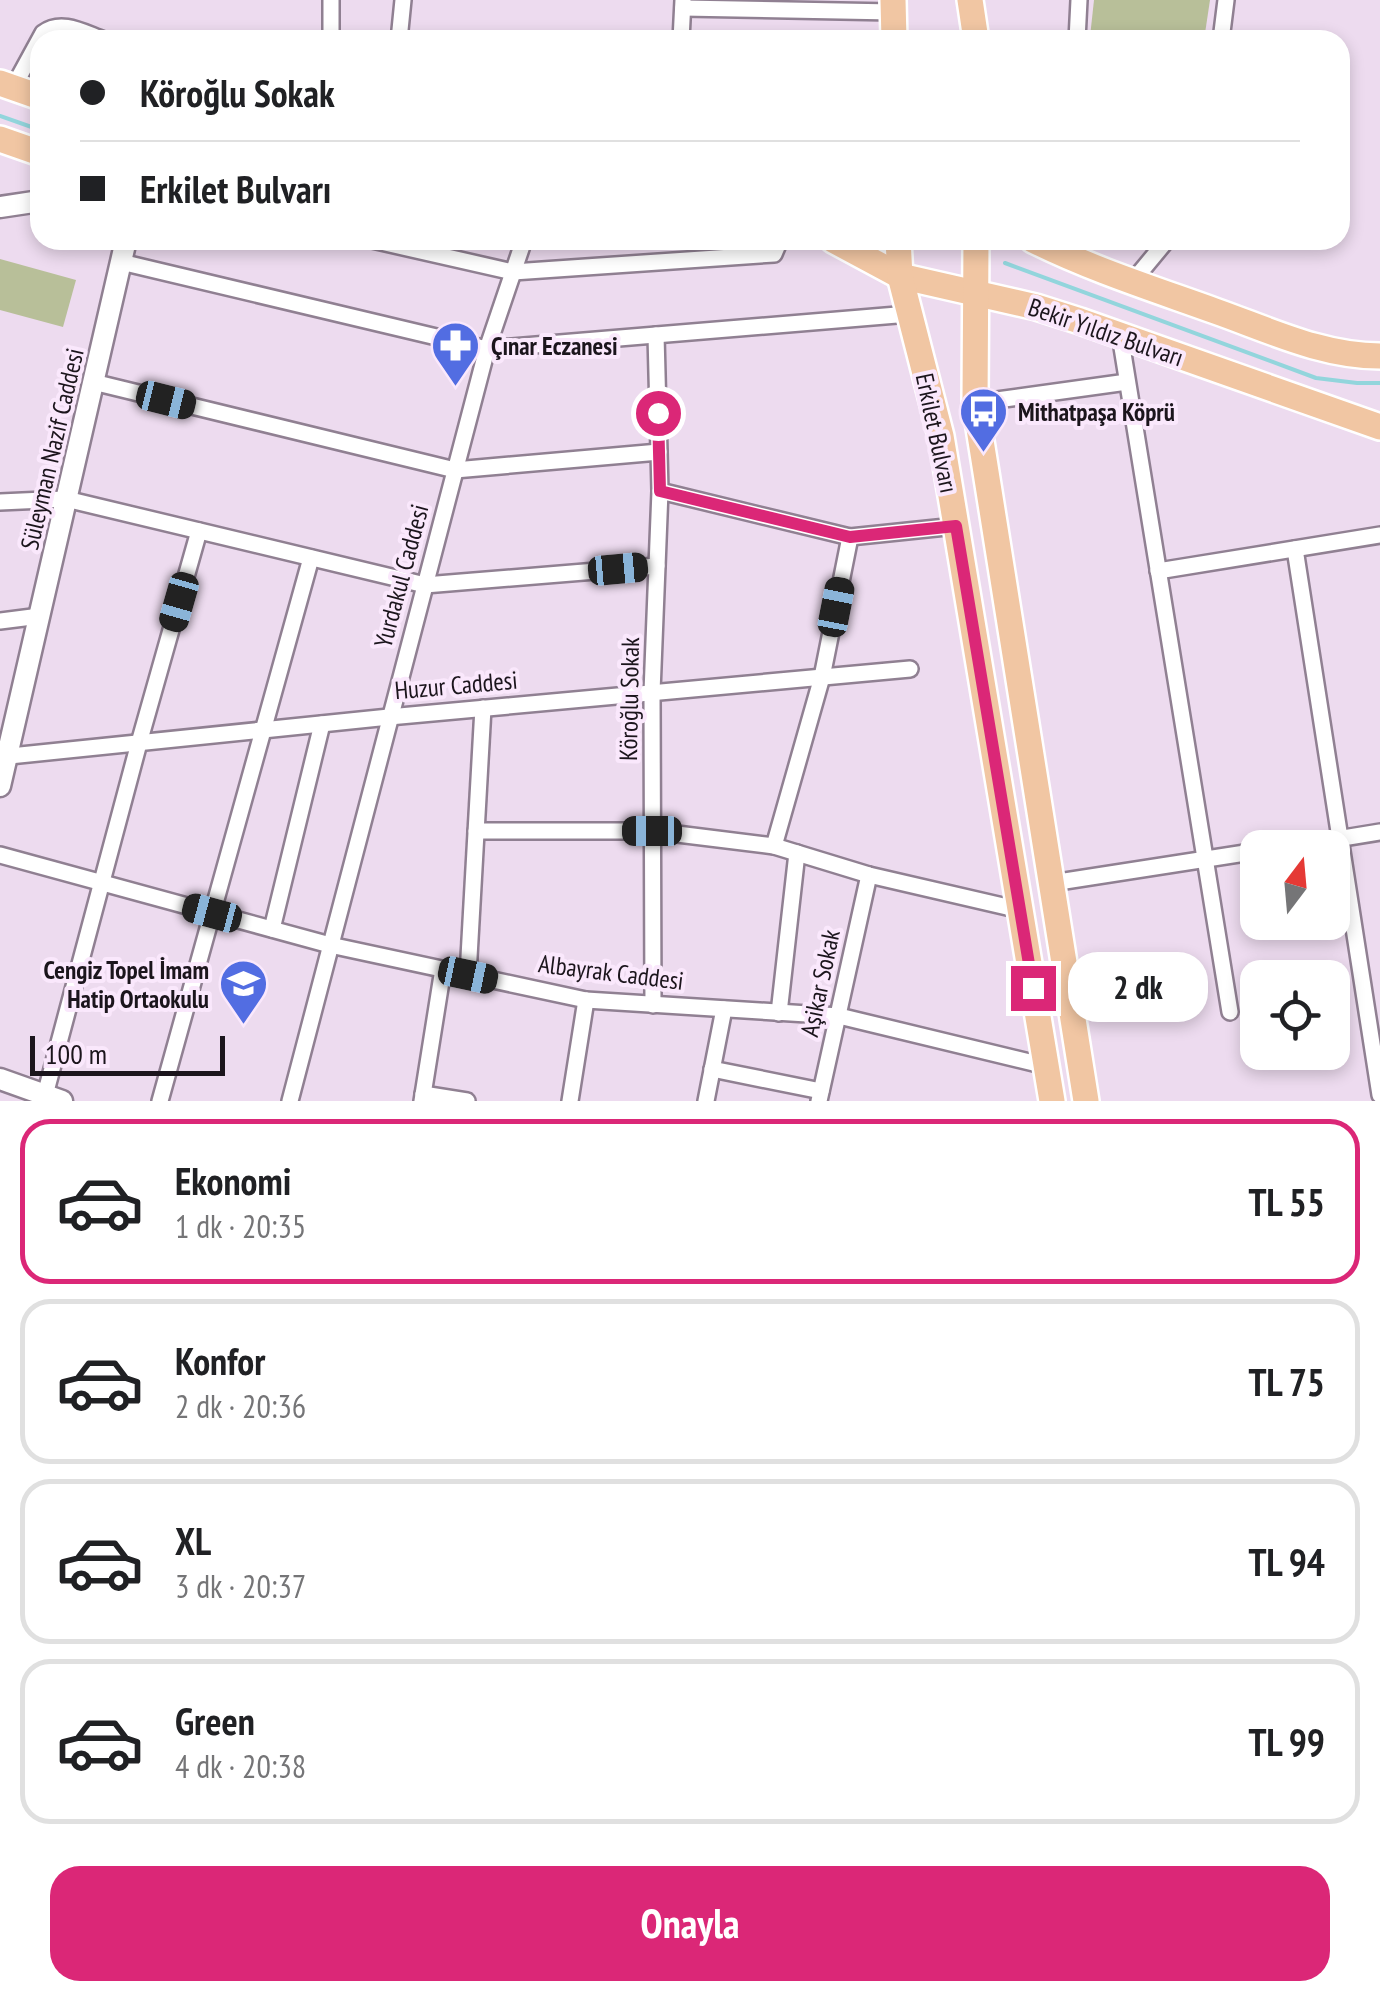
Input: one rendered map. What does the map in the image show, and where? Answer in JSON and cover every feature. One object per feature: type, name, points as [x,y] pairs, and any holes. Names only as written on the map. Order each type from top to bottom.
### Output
[{"type":"main road","points":[[970,0],[974,30]]},
{"type":"main road","points":[[6,86],[30,94]]},
{"type":"main road","points":[[0,139],[30,150]]},
{"type":"main road","name":"Bekir Yıldız Bulvarı","points":[[852,250],[900,276],[1036,307],[1380,427]]},
{"type":"main road","name":"Erkilet Bulvarı","points":[[899,250],[900,276],[941,436],[1052,1101]]},
{"type":"main road","name":"Erkilet Bulvarı","points":[[976,250],[975,403],[1086,1101]]},
{"type":"main road","points":[[1054,250],[1322,350],[1380,356]]},
{"type":"main road","points":[[1331,409],[1380,415]]},
{"type":"street","points":[[331,0],[331,30]]},
{"type":"street","points":[[400,30],[403,0]]},
{"type":"street","points":[[1077,30],[1079,0]]},
{"type":"street","points":[[1223,30],[1226,0]]},
{"type":"street","points":[[682,30],[683,4],[893,6]]},
{"type":"street","points":[[47,30],[62,26],[74,30]]},
{"type":"street","points":[[6,86],[30,53]]},
{"type":"street","points":[[0,207],[30,202]]},
{"type":"street","name":"Süleyman Nazif Caddesi","points":[[0,786],[124,250]]},
{"type":"street","points":[[425,250],[514,272],[774,254],[776,250]]},
{"type":"street","name":"Yurdakul Caddesi","points":[[290,1101],[487,349],[521,250]]},
{"type":"street","points":[[1133,280],[1158,250]]},
{"type":"street","points":[[121,262],[487,349],[909,314]]},
{"type":"street","name":"Köroğlu Sokak","points":[[652,1005],[652,692],[660,491],[656,335]]},
{"type":"street","points":[[1120,335],[1230,1012]]},
{"type":"street","points":[[93,382],[455,470],[659,452]]},
{"type":"street","points":[[975,403],[1128,382]]},
{"type":"street","points":[[660,491],[850,537],[956,526]]},
{"type":"street","points":[[0,502],[66,499],[425,585],[657,566]]},
{"type":"street","points":[[0,1079],[54,1098],[102,883],[199,531]]},
{"type":"street","points":[[1158,571],[1380,534]]},
{"type":"street","points":[[774,846],[822,677],[850,537]]},
{"type":"street","points":[[1295,549],[1339,830]]},
{"type":"street","points":[[160,1101],[312,558]]},
{"type":"street","points":[[0,621],[40,616]]},
{"type":"street","name":"Huzur Caddesi","points":[[4,757],[389,716],[910,669]]},
{"type":"street","points":[[468,975],[483,708]]},
{"type":"street","points":[[272,929],[322,724]]},
{"type":"street","points":[[476,830],[652,831],[774,846],[869,874],[1020,910]]},
{"type":"street","points":[[1350,836],[1380,832]]},
{"type":"street","points":[[779,1013],[797,853]]},
{"type":"street","points":[[1052,884],[1240,854]]},
{"type":"street","name":"Albayrak Caddesi","points":[[0,856],[330,944],[586,1000],[839,1016],[1046,1066]]},
{"type":"street","name":"Aşikar Sokak","points":[[820,1096],[869,874]]},
{"type":"street","points":[[1350,902],[1380,1095]]},
{"type":"street","points":[[443,969],[422,1098],[467,1101]]},
{"type":"street","points":[[570,1101],[586,1000]]},
{"type":"street","points":[[706,1101],[724,1010]]},
{"type":"street","points":[[712,1069],[820,1096]]},
{"type":"green space","points":[[1094,0],[1210,0],[1206,30],[1091,30]]},
{"type":"green space","points":[[0,259],[76,280],[63,327],[0,310]]},
{"type":"waterway","points":[[0,116],[30,126]]},
{"type":"waterway","points":[[1005,263],[1316,378],[1380,383]]},
{"type":"place","name":"Çınar Eczanesi","points":[[456,388]]},
{"type":"place","name":"Mithatpaşa Köprü","points":[[983,454]]},
{"type":"place","name":"Cengiz Topel İmam Hatip Ortaokulu","points":[[244,1026]]},
{"type":"route","points":[[658,413],[660,491],[850,537],[956,526],[1033,988]]}]
